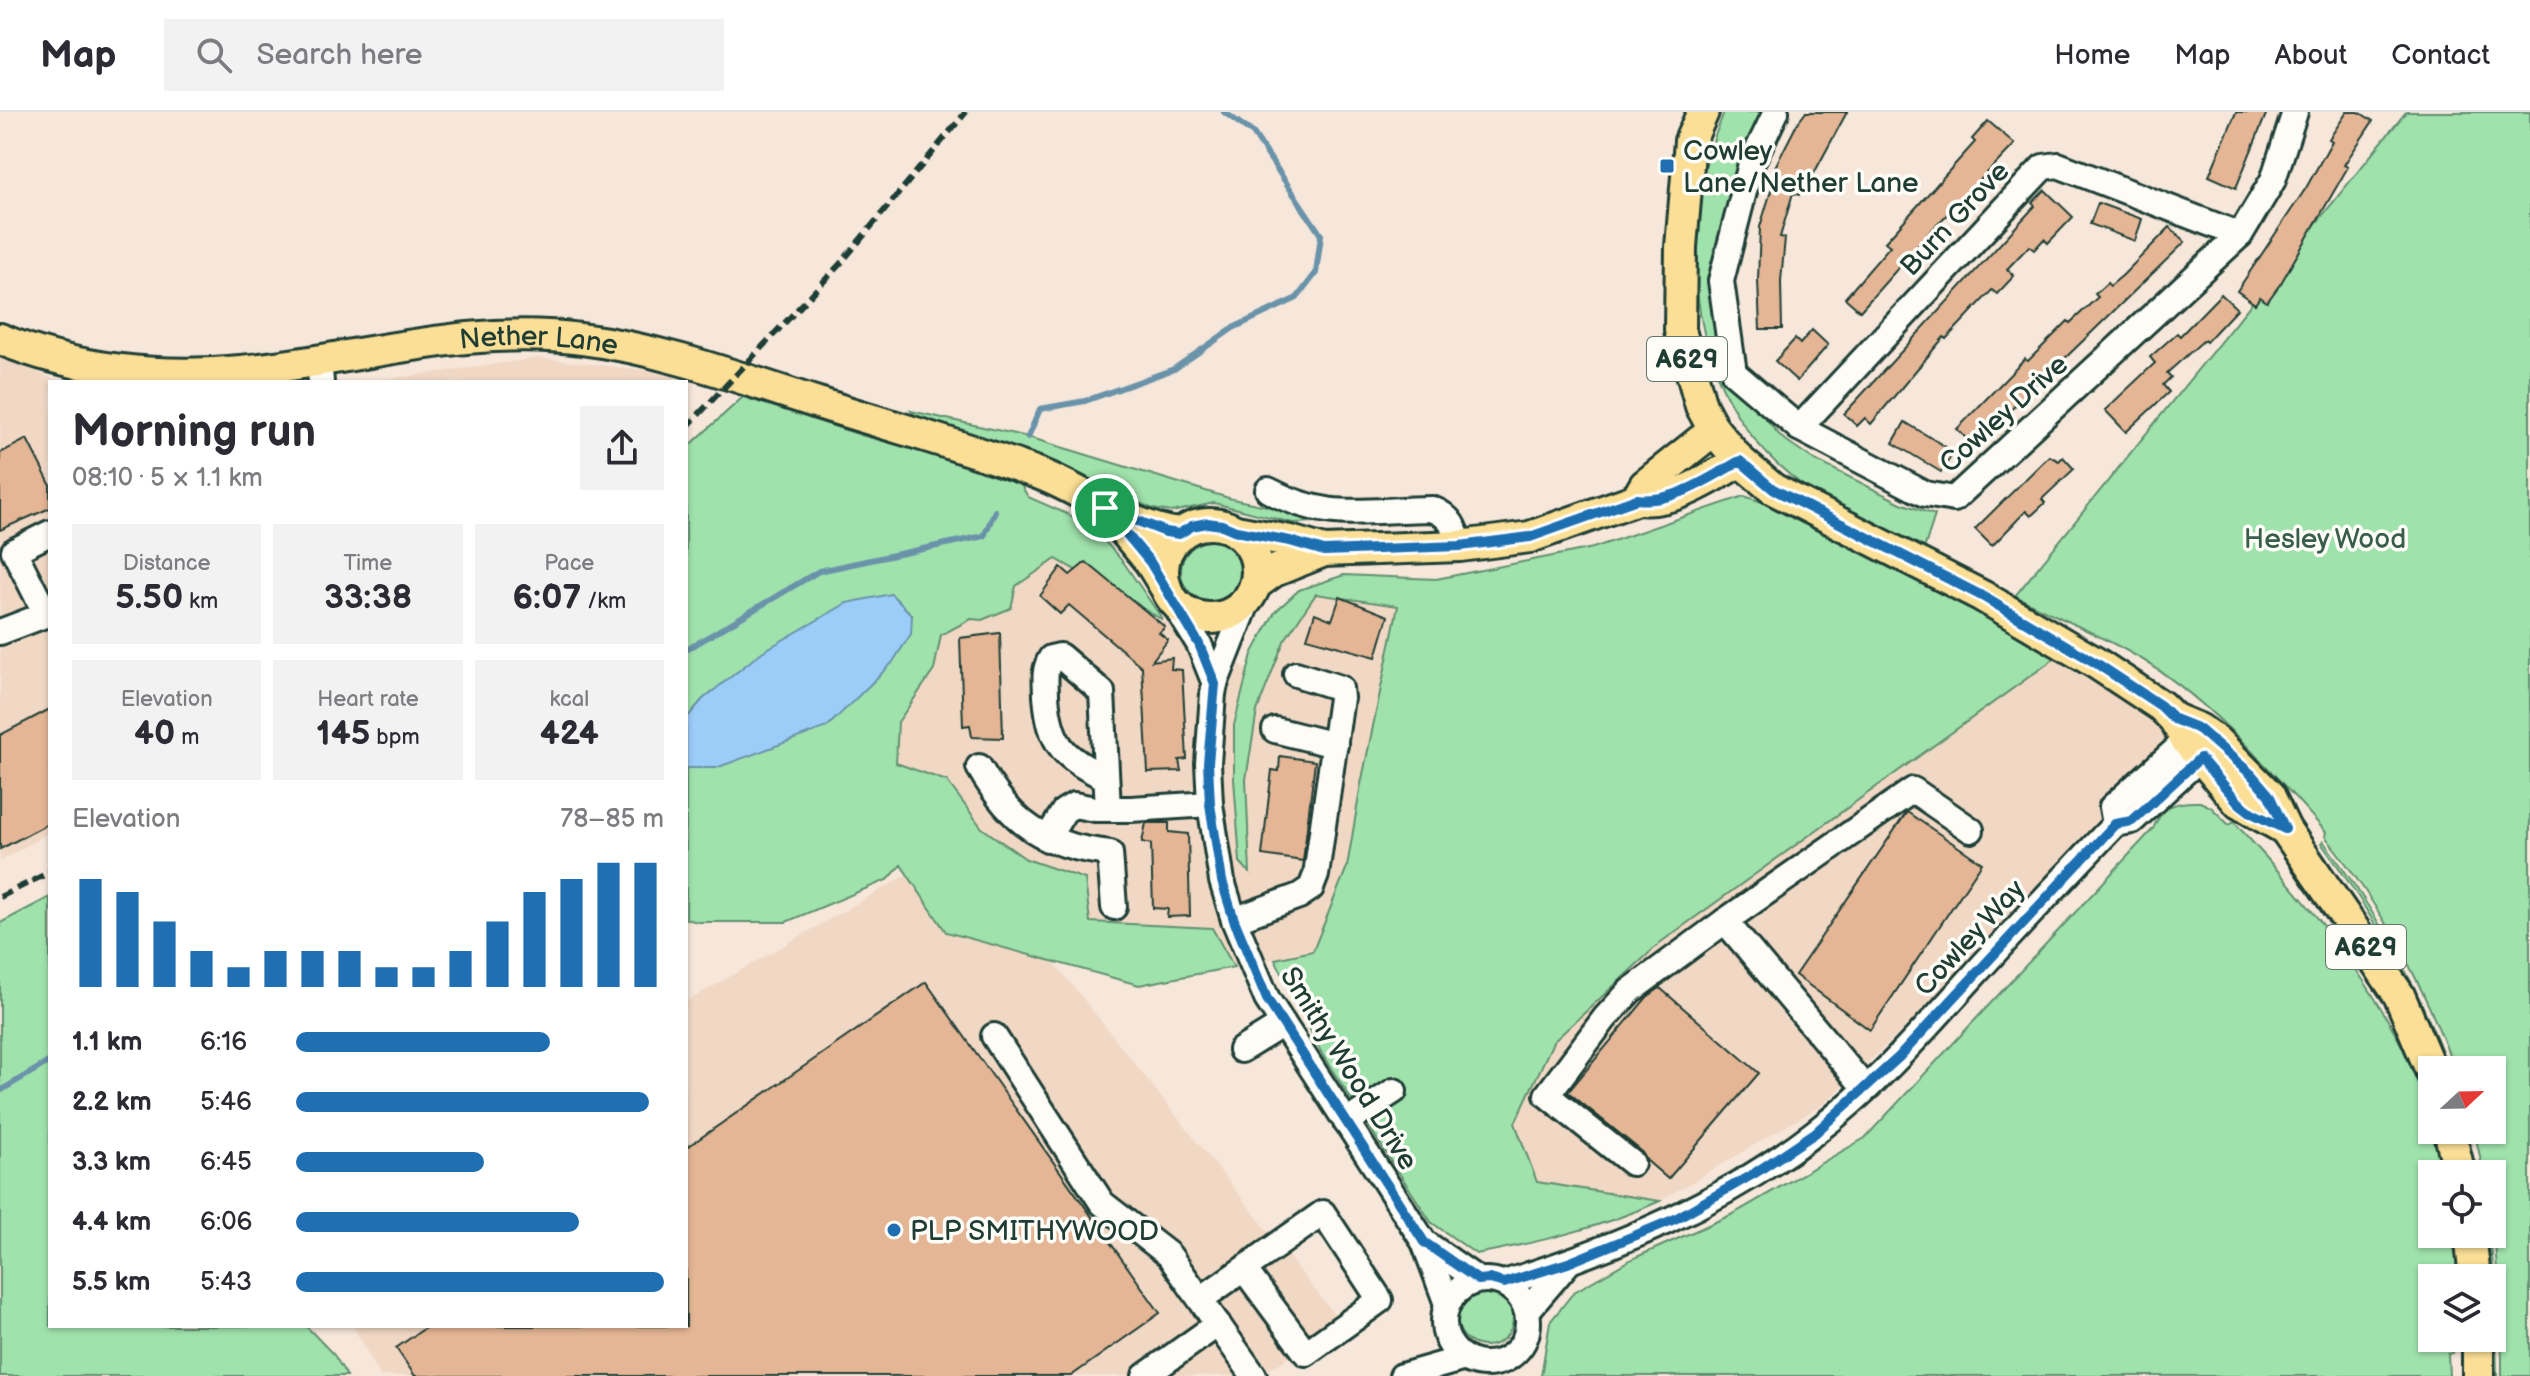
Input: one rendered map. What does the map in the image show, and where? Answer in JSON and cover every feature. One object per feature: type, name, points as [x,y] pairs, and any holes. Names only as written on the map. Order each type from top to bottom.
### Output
[{"type":"main road","name":"A629","points":[[1703,112],[1690,141],[1681,247],[1680,330],[1701,406],[1714,430],[1740,461],[1773,489],[1982,596],[2161,706],[2195,738],[2239,803],[2285,829],[2399,995],[2425,1056]]},
{"type":"main road","name":"Nether Lane","points":[[0,339],[113,370],[171,373],[320,371],[430,342],[515,335],[579,338],[635,347],[1039,474],[1073,488],[1105,508],[1153,528],[1179,534]]},
{"type":"main road","points":[[1637,499],[1645,485],[1714,430]]},
{"type":"main road","points":[[1324,551],[1274,571],[1252,591],[1239,609],[1226,616],[1196,616],[1182,609],[1168,592],[1164,557],[1179,534],[1192,526],[1207,523],[1222,525],[1324,551],[1460,546],[1530,537],[1637,499],[1654,502],[1681,492],[1740,461]]},
{"type":"main road","name":"Nether Lane","points":[[1105,508],[1150,562],[1168,592]]},
{"type":"main road","points":[[1236,531],[1247,541],[1254,554],[1258,569],[1252,591]]},
{"type":"main road","points":[[2478,1352],[2478,1376]]},
{"type":"street","name":"Cowley Drive","points":[[1776,112],[1751,164],[1721,281],[1734,373],[1799,428],[1925,494],[1954,499],[2240,235],[2273,180],[2295,112]]},
{"type":"street","name":"Burn Grove","points":[[1799,428],[2043,167],[2058,165],[2240,235]]},
{"type":"street","points":[[1268,490],[1295,504],[1323,511],[1365,513],[1432,509],[1452,521],[1460,546]]},
{"type":"street","points":[[0,632],[41,615],[14,551],[48,534]]},
{"type":"street","name":"Smithy Wood Drive","points":[[1252,591],[1215,684],[1208,763],[1210,804],[1222,881],[1234,920],[1267,999],[1424,1242],[1447,1304]]},
{"type":"street","name":"Smithy Wood Drive","points":[[1168,592],[1201,647],[1215,684]]},
{"type":"street","points":[[1234,920],[1299,896],[1311,888],[1316,875],[1341,698],[1340,688],[1296,674]]},
{"type":"street","points":[[1275,730],[1335,745]]},
{"type":"street","name":"Cowley Way","points":[[1504,1283],[1568,1263],[1675,1219],[1755,1173],[1815,1133],[1899,1057],[2115,824],[2132,821],[2195,738]]},
{"type":"street","points":[[979,767],[1012,816],[1047,839],[1083,850],[1110,853],[1114,907]]},
{"type":"street","points":[[1106,778],[1108,809]]},
{"type":"street","points":[[1632,1163],[1547,1095],[1605,1018],[1630,991],[1913,790],[1971,830]]},
{"type":"street","points":[[1047,839],[1064,811],[1074,805],[1108,809],[1210,804]]},
{"type":"street","points":[[1725,921],[1865,1088]]},
{"type":"street","points":[[1241,1050],[1283,1024]]},
{"type":"street","points":[[994,1036],[1102,1203],[1169,1255],[1254,1376]]},
{"type":"street","points":[[1346,1122],[1394,1091]]},
{"type":"street","points":[[1201,1299],[1323,1213],[1380,1300],[1306,1353],[1244,1269]]},
{"type":"street","name":"Smithy Wood Drive","points":[[1424,1242],[1478,1280]]},
{"type":"street","name":"Cowley Way","points":[[1527,1311],[1568,1263]]},
{"type":"street","points":[[1478,1280],[1504,1283],[1516,1292],[1527,1311],[1526,1333],[1516,1351],[1499,1362],[1484,1364],[1465,1358],[1449,1344],[1444,1331],[1447,1304],[1456,1292],[1478,1280]]},
{"type":"street","points":[[1145,1376],[1218,1324]]},
{"type":"street","points":[[1405,1375],[1444,1331]]},
{"type":"street","points":[[1405,1375],[1465,1358]]},
{"type":"shaded area","points":[[0,356],[56,380],[48,380],[48,833],[0,861]]},
{"type":"shaded area","points":[[538,358],[679,374],[672,380],[381,380]]},
{"type":"shaded area","points":[[1056,559],[1248,669],[1234,725],[1249,872],[1246,780],[1257,711],[1284,641],[1316,594],[1398,605],[1347,867],[1313,951],[1234,967],[1212,928],[1089,922],[1084,879],[1026,859],[982,828],[947,781],[896,763],[898,722],[934,670],[941,635],[971,619],[982,620],[1016,586]]},
{"type":"shaded area","points":[[2065,651],[2182,738],[1916,1018],[1822,1105],[1660,1201],[1537,1182],[1515,1123],[1553,1042],[1661,942]]},
{"type":"shaded area","points":[[960,844],[1342,1324],[1259,1376],[380,1376],[354,1328],[688,1328],[688,1001]]},
{"type":"green space","points":[[1724,112],[1764,112],[1732,189],[1721,281],[1749,398],[1781,437],[1813,459],[1901,503],[1935,515],[1924,549],[1838,507],[1791,476],[1766,453],[1729,402],[1707,344],[1696,281],[1696,205],[1704,169]]},
{"type":"green space","name":"Hesley Wood","points":[[2406,112],[2530,112],[2530,1376],[2502,1376],[2502,1352],[2506,1352],[2506,1264],[2497,1264],[2496,1248],[2506,1248],[2506,1160],[2481,1160],[2477,1144],[2506,1144],[2506,1056],[2450,1056],[2400,948],[2365,891],[2325,836],[2326,832],[2235,734],[2157,669],[2117,645],[2015,596]]},
{"type":"green space","points":[[743,397],[861,435],[1017,478],[1028,497],[1090,524],[1124,563],[1163,620],[1056,559],[1016,586],[1011,608],[982,620],[971,619],[941,635],[934,670],[898,722],[896,763],[947,781],[982,828],[1026,859],[1085,879],[1090,922],[1212,928],[1234,967],[1139,985],[946,932],[901,865],[889,879],[786,922],[688,920],[688,767],[912,615],[891,594],[703,699],[688,717],[688,447]]},
{"type":"green space","points":[[911,411],[1028,437],[1232,499],[1340,521],[1293,523],[1214,503],[1172,512],[1153,509],[1005,445],[925,426]]},
{"type":"green space","points":[[1744,496],[1839,528],[2065,651],[1661,942],[1553,1042],[1515,1123],[1537,1182],[1660,1201],[1570,1233],[1476,1254],[1431,1222],[1323,1056],[1275,959],[1313,951],[1347,867],[1398,606],[1316,594],[1284,641],[1257,711],[1246,779],[1250,873],[1240,862],[1234,725],[1252,654],[1275,612],[1299,590],[1344,575],[1436,579],[1593,548]]},
{"type":"green space","points":[[1211,541],[1232,550],[1241,571],[1232,592],[1211,601],[1190,592],[1181,571],[1190,550]]},
{"type":"green space","points":[[2184,802],[2200,802],[2211,807],[2229,825],[2234,822],[2288,882],[2363,979],[2403,1049],[2418,1082],[2418,1144],[2436,1144],[2440,1160],[2418,1160],[2418,1248],[2456,1248],[2457,1264],[2418,1264],[2418,1352],[2453,1352],[2448,1354],[2449,1376],[1541,1376],[1550,1322],[1574,1292],[1630,1260],[1733,1214],[1865,1138],[2153,829],[2165,810]]},
{"type":"green space","points":[[2323,841],[2361,895],[2395,951],[2444,1056],[2439,1056],[2391,952],[2359,897],[2321,843]]},
{"type":"green space","points":[[48,898],[48,1328],[308,1328],[334,1355],[347,1376],[0,1376],[0,923]]},
{"type":"green space","points":[[2487,1248],[2491,1248],[2493,1264],[2490,1264]]},
{"type":"green space","points":[[1485,1290],[1505,1298],[1513,1318],[1505,1338],[1485,1346],[1465,1338],[1457,1318],[1465,1298]]},
{"type":"green space","points":[[2493,1352],[2496,1352],[2497,1376],[2493,1376]]},
{"type":"water","points":[[891,594],[912,615],[911,634],[892,663],[827,727],[716,768],[688,768],[688,717],[703,699],[762,652],[847,603]]},
{"type":"building","points":[[1806,112],[1847,112],[1812,177],[1805,173],[1799,195],[1793,193],[1780,237],[1785,238],[1781,281],[1782,329],[1760,329],[1760,227],[1778,168],[1775,167]]},
{"type":"building","points":[[2236,112],[2267,112],[2236,188],[2209,176]]},
{"type":"building","points":[[2347,112],[2359,112],[2373,121],[2344,165],[2348,167],[2281,283],[2267,302],[2260,297],[2255,304],[2237,291],[2306,188],[2332,141],[2329,139]]},
{"type":"building","points":[[1988,121],[2015,144],[1860,311],[1845,298],[1890,246],[1885,242],[1975,142],[1972,139]]},
{"type":"building","points":[[2045,190],[2073,217],[2048,243],[2044,239],[2034,250],[2029,246],[2007,269],[2014,276],[1997,294],[1992,290],[1946,339],[1944,337],[1871,424],[1865,418],[1857,426],[1844,414],[2035,206],[2032,203]]},
{"type":"building","points":[[2098,203],[2142,219],[2135,241],[2090,224]]},
{"type":"building","points":[[2170,227],[2185,242],[2059,364],[2057,362],[1975,447],[1957,429],[2025,359],[2028,361],[2068,321],[2070,323],[2098,297],[2095,294],[2107,283],[2110,286],[2123,275]]},
{"type":"building","points":[[2221,294],[2237,309],[2206,342],[2204,340],[2167,373],[2171,377],[2163,385],[2169,392],[2126,432],[2105,410],[2155,363],[2150,357],[2177,333],[2180,336]]},
{"type":"building","points":[[1812,330],[1828,345],[1797,381],[1775,361],[1795,339],[1800,344]]},
{"type":"building","points":[[1905,422],[1954,452],[1941,472],[1893,443]]},
{"type":"building","points":[[27,439],[48,480],[48,509],[0,530],[0,453]]},
{"type":"building","points":[[2049,456],[2059,461],[2063,457],[2074,469],[2042,499],[2045,503],[2031,516],[2026,511],[1992,546],[1975,529]]},
{"type":"building","points":[[1086,562],[1165,627],[1159,633],[1168,640],[1152,661],[1172,658],[1171,669],[1182,670],[1187,759],[1179,760],[1181,771],[1148,772],[1142,667],[1069,605],[1060,614],[1040,596],[1061,567],[1070,575]]},
{"type":"building","points":[[1340,597],[1388,616],[1376,657],[1307,638],[1315,613],[1332,620]]},
{"type":"building","points":[[1000,633],[1003,738],[972,737],[970,725],[963,726],[960,638]]},
{"type":"building","points":[[48,710],[48,824],[0,849],[0,735]]},
{"type":"building","points":[[1280,756],[1315,761],[1303,861],[1262,855],[1272,770],[1279,771]]},
{"type":"building","points":[[1907,812],[1982,863],[1870,1030],[1795,975]]},
{"type":"building","points":[[1146,823],[1169,823],[1169,832],[1188,834],[1190,916],[1167,917],[1168,909],[1153,908],[1151,844],[1142,842]]},
{"type":"building","name":"PLP SMITHYWOOD","points":[[926,982],[1160,1313],[1071,1376],[415,1376],[396,1348],[425,1328],[688,1328],[688,1147]]},
{"type":"building","points":[[1660,988],[1759,1073],[1668,1179],[1646,1160],[1641,1151],[1568,1092],[1647,997]]},
{"type":"waterway","points":[[1028,437],[1040,409],[1085,401],[1174,369],[1233,328],[1297,298],[1316,273],[1321,235],[1253,133],[1224,112]]},
{"type":"waterway","points":[[688,649],[819,571],[984,536],[995,511]]},
{"type":"waterway","points":[[0,1091],[48,1062]]},
{"type":"railway","points":[[688,426],[841,263],[966,112]]},
{"type":"railway","points":[[0,897],[48,873]]},
{"type":"place","name":"Cowley Lane/Nether Lane","points":[[1667,166]]},
{"type":"place","name":"PLP SMITHYWOOD","points":[[894,1230]]},
{"type":"route","points":[[1740,461],[1773,489],[1982,596],[2096,663],[2161,706],[2174,719],[2199,729],[2251,774],[2269,795],[2285,829],[2239,803],[2200,758],[2132,821],[2115,824],[1899,1057],[1815,1133],[1755,1173],[1675,1219],[1568,1263],[1504,1283],[1478,1280],[1424,1242],[1267,999],[1249,960],[1222,881],[1210,804],[1208,763],[1215,684],[1199,644],[1150,562],[1105,508],[1166,532],[1179,534],[1192,526],[1207,523],[1324,551],[1460,546],[1530,537],[1637,499],[1654,502],[1702,482],[1740,461]]}]
